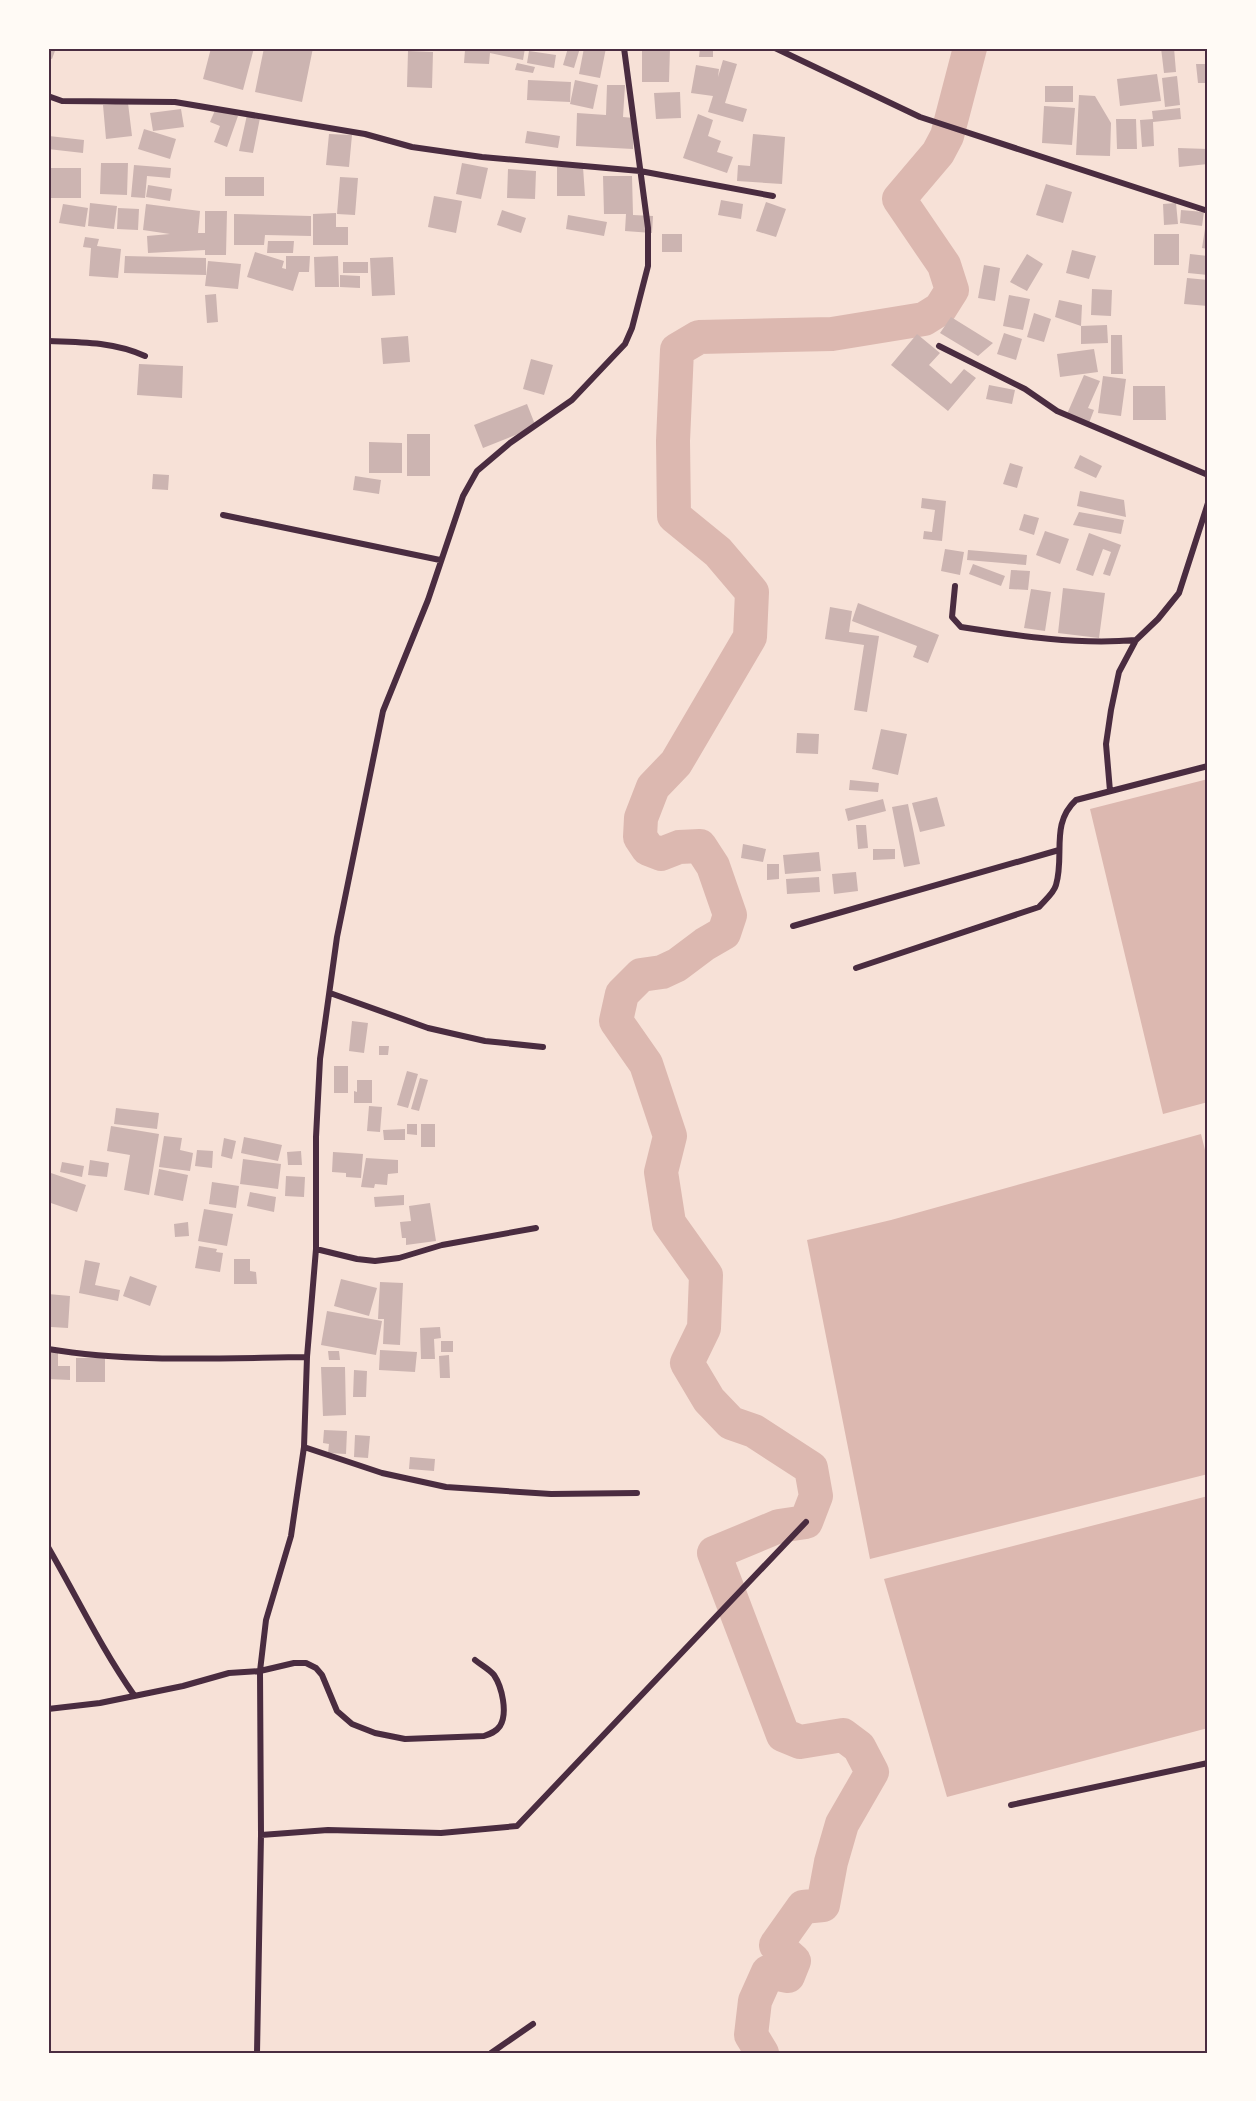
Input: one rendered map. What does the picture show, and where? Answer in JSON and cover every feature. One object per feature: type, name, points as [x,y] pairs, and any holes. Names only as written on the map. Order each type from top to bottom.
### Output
[{"type":"street","points":[[257,2053],[261,1835],[260,1671],[266,1620],[291,1536],[304,1447],[307,1357],[315,1249],[316,1137],[320,1059],[337,937],[383,711],[428,600],[463,496],[477,471],[510,443],[572,400],[625,344],[632,328],[648,266],[648,228],[624,48]]},
{"type":"street","points":[[775,48],[920,117],[1208,211]]},
{"type":"street","points":[[48,96],[62,101],[175,102],[365,134],[412,147],[482,157],[640,171],[773,196]]},
{"type":"street","points":[[48,341],[114,345],[146,356]]},
{"type":"street","points":[[939,346],[1025,389],[1058,411],[1208,475]]},
{"type":"street","points":[[1110,791],[1106,744],[1119,672],[1136,640],[1158,619],[1179,593],[1208,503]]},
{"type":"street","points":[[223,515],[440,560]]},
{"type":"street","points":[[955,586],[952,617],[961,627],[1051,639],[1113,642],[1136,640]]},
{"type":"street","points":[[856,968],[1039,907],[1056,887],[1063,816],[1076,800],[1208,766]]},
{"type":"street","points":[[793,926],[1059,850]]},
{"type":"street","points":[[330,993],[428,1028],[485,1041],[543,1047]]},
{"type":"street","points":[[315,1249],[375,1261],[399,1258],[442,1245],[536,1228]]},
{"type":"street","points":[[48,1349],[120,1357],[307,1357]]},
{"type":"street","points":[[304,1447],[382,1473],[446,1487],[551,1494],[637,1493]]},
{"type":"street","points":[[261,1835],[328,1830],[441,1833],[517,1826],[807,1522]]},
{"type":"street","points":[[48,1547],[109,1659],[134,1695]]},
{"type":"street","points":[[48,1710],[100,1703],[183,1686],[229,1673],[260,1671],[294,1662],[306,1663],[316,1668],[322,1675],[337,1711],[352,1724],[375,1733],[405,1739],[484,1736],[494,1732],[501,1724],[503,1708],[500,1689],[493,1674],[475,1660]]},
{"type":"street","points":[[1011,1805],[1208,1763]]},
{"type":"street","points":[[491,2053],[533,2024]]},
{"type":"shaded area","points":[[1208,779],[1208,1102],[1163,1114],[1090,809]]},
{"type":"shaded area","points":[[1201,1134],[1208,1162],[1208,1474],[870,1559],[807,1240],[891,1220]]},
{"type":"shaded area","points":[[1208,1496],[1208,1728],[947,1797],[884,1579]]},
{"type":"building","points":[[48,48],[56,48],[52,59],[48,58]]},
{"type":"building","points":[[211,48],[254,48],[243,90],[203,79]]},
{"type":"building","points":[[264,48],[313,48],[302,102],[255,92]]},
{"type":"building","points":[[481,48],[525,48],[523,60],[490,53],[489,64],[464,63],[465,50],[481,50]]},
{"type":"building","points":[[568,48],[580,48],[574,68],[563,65]]},
{"type":"building","points":[[584,48],[606,48],[600,78],[579,74]]},
{"type":"building","points":[[642,48],[670,48],[669,82],[642,82]]},
{"type":"building","points":[[700,48],[713,48],[713,57],[699,57]]},
{"type":"building","points":[[1161,48],[1174,48],[1176,72],[1164,73]]},
{"type":"building","points":[[408,51],[433,52],[432,88],[407,87]]},
{"type":"building","points":[[529,51],[556,55],[554,68],[527,63]]},
{"type":"building","points":[[723,60],[737,64],[725,103],[747,109],[743,122],[708,112],[713,96],[691,93],[696,65],[719,69],[718,77]]},
{"type":"building","points":[[517,63],[535,67],[533,73],[515,70]]},
{"type":"building","points":[[1196,64],[1208,64],[1208,83],[1198,83]]},
{"type":"building","points":[[1157,74],[1161,101],[1120,106],[1117,79]]},
{"type":"building","points":[[1177,76],[1180,105],[1165,107],[1162,78]]},
{"type":"building","points":[[528,80],[571,82],[570,102],[527,100]]},
{"type":"building","points":[[575,80],[598,85],[593,109],[570,104]]},
{"type":"building","points":[[607,85],[625,85],[623,117],[634,118],[633,149],[576,146],[577,113],[606,115]]},
{"type":"building","points":[[1045,86],[1073,86],[1073,102],[1045,102]]},
{"type":"building","points":[[680,92],[681,118],[656,119],[654,93]]},
{"type":"building","points":[[1079,95],[1095,96],[1111,123],[1110,156],[1076,155]]},
{"type":"building","points":[[128,103],[132,136],[106,139],[103,105]]},
{"type":"building","points":[[1044,106],[1075,108],[1072,145],[1042,143]]},
{"type":"building","points":[[216,108],[238,116],[227,147],[214,142],[220,126],[210,122]]},
{"type":"building","points":[[1180,108],[1181,119],[1153,122],[1154,146],[1142,147],[1140,120],[1153,119],[1152,111]]},
{"type":"building","points":[[181,109],[184,127],[153,131],[150,113]]},
{"type":"building","points":[[698,114],[713,120],[708,136],[721,141],[717,152],[733,157],[727,173],[683,158]]},
{"type":"building","points":[[247,115],[260,118],[253,153],[239,151]]},
{"type":"building","points":[[1116,119],[1136,119],[1137,149],[1117,149]]},
{"type":"building","points":[[144,129],[176,139],[170,159],[138,149]]},
{"type":"building","points":[[527,131],[560,136],[558,148],[525,143]]},
{"type":"building","points":[[329,134],[352,135],[349,167],[326,165]]},
{"type":"building","points":[[753,134],[785,137],[782,184],[737,181],[738,165],[750,166]]},
{"type":"building","points":[[49,136],[84,140],[83,153],[48,149]]},
{"type":"building","points":[[1178,148],[1208,149],[1208,164],[1179,167]]},
{"type":"building","points":[[101,163],[128,163],[127,195],[100,194]]},
{"type":"building","points":[[462,163],[488,168],[481,199],[456,194]]},
{"type":"building","points":[[134,165],[171,168],[170,178],[147,176],[145,198],[131,197]]},
{"type":"building","points":[[557,167],[583,167],[585,196],[557,196]]},
{"type":"building","points":[[48,168],[81,168],[81,198],[48,198]]},
{"type":"building","points":[[508,169],[536,171],[535,199],[507,198]]},
{"type":"building","points":[[603,176],[632,176],[633,215],[653,216],[652,233],[625,231],[626,214],[604,214]]},
{"type":"building","points":[[225,177],[264,177],[264,196],[225,196]]},
{"type":"building","points":[[340,177],[358,178],[355,215],[337,214]]},
{"type":"building","points":[[1046,184],[1072,192],[1063,223],[1036,215]]},
{"type":"building","points":[[148,185],[172,189],[170,201],[146,197]]},
{"type":"building","points":[[434,196],[462,201],[456,233],[428,227]]},
{"type":"building","points":[[721,200],[743,204],[741,219],[718,215]]},
{"type":"building","points":[[766,202],[786,209],[776,237],[756,231]]},
{"type":"building","points":[[90,203],[117,206],[114,229],[88,226]]},
{"type":"building","points":[[1176,203],[1178,224],[1164,225],[1163,204]]},
{"type":"building","points":[[63,204],[88,208],[85,227],[59,223]]},
{"type":"building","points":[[146,204],[200,211],[198,233],[205,233],[205,211],[227,211],[226,255],[205,255],[205,250],[148,253],[147,236],[170,234],[143,230]]},
{"type":"building","points":[[118,208],[139,209],[138,230],[117,229]]},
{"type":"building","points":[[502,210],[526,218],[521,233],[497,225]]},
{"type":"building","points":[[1181,210],[1204,212],[1202,226],[1180,223]]},
{"type":"building","points":[[336,213],[336,227],[348,227],[348,245],[313,245],[313,214]]},
{"type":"building","points":[[234,214],[311,216],[311,236],[265,235],[264,245],[234,245]]},
{"type":"building","points":[[568,215],[607,222],[604,236],[566,229]]},
{"type":"building","points":[[1208,216],[1208,249],[1202,248]]},
{"type":"building","points":[[662,234],[682,234],[682,252],[662,252]]},
{"type":"building","points":[[1154,234],[1179,234],[1179,265],[1154,265]]},
{"type":"building","points":[[85,237],[99,239],[97,246],[121,249],[118,278],[89,276],[91,248],[83,247]]},
{"type":"building","points":[[268,241],[294,241],[293,253],[267,253]]},
{"type":"building","points":[[1072,250],[1096,256],[1089,279],[1066,273]]},
{"type":"building","points":[[255,252],[284,261],[282,268],[286,269],[286,256],[310,256],[309,272],[299,272],[293,291],[247,277]]},
{"type":"building","points":[[1027,254],[1043,264],[1027,291],[1010,282]]},
{"type":"building","points":[[1190,254],[1208,256],[1208,275],[1188,273]]},
{"type":"building","points":[[125,256],[206,258],[206,275],[124,273]]},
{"type":"building","points":[[338,256],[339,287],[315,287],[314,257]]},
{"type":"building","points":[[393,257],[395,295],[372,296],[370,258]]},
{"type":"building","points":[[208,261],[241,264],[238,289],[205,286]]},
{"type":"building","points":[[343,262],[368,262],[368,273],[343,273]]},
{"type":"building","points":[[984,265],[1000,268],[995,301],[978,298]]},
{"type":"building","points":[[340,275],[360,276],[360,288],[340,287]]},
{"type":"building","points":[[1187,278],[1208,280],[1208,306],[1184,304]]},
{"type":"building","points":[[1092,289],[1112,290],[1111,316],[1091,315]]},
{"type":"building","points":[[216,294],[218,322],[207,323],[205,295]]},
{"type":"building","points":[[1009,295],[1030,299],[1023,330],[1003,326]]},
{"type":"building","points":[[1059,300],[1082,305],[1081,326],[1055,317]]},
{"type":"building","points":[[1034,313],[1051,319],[1044,342],[1027,337]]},
{"type":"building","points":[[951,317],[993,343],[978,356],[940,333]]},
{"type":"building","points":[[1107,325],[1108,343],[1081,344],[1081,326]]},
{"type":"building","points":[[1004,333],[1022,339],[1016,360],[997,354]]},
{"type":"building","points":[[917,334],[940,353],[929,365],[951,384],[964,369],[976,378],[948,411],[891,365]]},
{"type":"building","points":[[1111,335],[1122,335],[1123,374],[1111,374]]},
{"type":"building","points":[[408,336],[410,362],[383,364],[381,338]]},
{"type":"building","points":[[1094,349],[1098,372],[1060,377],[1057,354]]},
{"type":"building","points":[[531,359],[553,365],[544,395],[523,389]]},
{"type":"building","points":[[139,364],[183,366],[182,398],[137,395]]},
{"type":"building","points":[[1084,375],[1100,381],[1088,408],[1094,410],[1089,423],[1067,414]]},
{"type":"building","points":[[1103,376],[1126,379],[1121,416],[1098,413]]},
{"type":"building","points":[[989,385],[1015,390],[1012,404],[986,399]]},
{"type":"building","points":[[1133,386],[1165,386],[1166,420],[1133,420]]},
{"type":"building","points":[[527,404],[536,427],[483,448],[474,425]]},
{"type":"building","points":[[407,434],[430,434],[430,476],[407,476]]},
{"type":"building","points":[[369,442],[402,443],[402,473],[369,473]]},
{"type":"building","points":[[1080,455],[1102,466],[1096,478],[1074,468]]},
{"type":"building","points":[[1010,463],[1023,467],[1017,488],[1003,484]]},
{"type":"building","points":[[153,474],[169,475],[168,490],[152,489]]},
{"type":"building","points":[[355,476],[381,480],[379,494],[353,490]]},
{"type":"building","points":[[1080,491],[1124,500],[1126,517],[1077,506]]},
{"type":"building","points":[[922,498],[946,501],[942,541],[923,539],[924,531],[932,532],[935,510],[921,508]]},
{"type":"building","points":[[1079,512],[1124,520],[1121,534],[1073,525]]},
{"type":"building","points":[[1024,514],[1039,518],[1034,535],[1019,530]]},
{"type":"building","points":[[1045,531],[1069,539],[1060,564],[1036,555]]},
{"type":"building","points":[[1089,533],[1121,545],[1110,576],[1103,574],[1111,552],[1103,549],[1093,576],[1076,570]]},
{"type":"building","points":[[945,549],[964,552],[960,575],[941,571]]},
{"type":"building","points":[[968,550],[1027,555],[1026,565],[967,560]]},
{"type":"building","points":[[973,564],[1005,576],[1001,586],[969,574]]},
{"type":"building","points":[[1011,570],[1030,571],[1028,590],[1009,589]]},
{"type":"building","points":[[1063,588],[1105,593],[1099,638],[1058,633]]},
{"type":"building","points":[[1031,589],[1051,592],[1045,631],[1024,628]]},
{"type":"building","points":[[858,603],[939,635],[928,663],[913,657],[917,646],[852,621]]},
{"type":"building","points":[[830,607],[852,611],[849,632],[879,636],[867,712],[854,710],[864,645],[825,639]]},
{"type":"building","points":[[881,729],[907,734],[898,775],[872,769]]},
{"type":"building","points":[[797,733],[819,734],[818,754],[796,753]]},
{"type":"building","points":[[850,780],[879,783],[878,792],[849,790]]},
{"type":"building","points":[[937,797],[945,826],[920,832],[912,803]]},
{"type":"building","points":[[883,799],[886,811],[848,821],[845,809]]},
{"type":"building","points":[[908,804],[920,864],[904,867],[892,807]]},
{"type":"building","points":[[856,825],[866,825],[868,848],[858,849]]},
{"type":"building","points":[[743,844],[766,849],[763,862],[741,858]]},
{"type":"building","points":[[873,849],[895,849],[895,859],[873,860]]},
{"type":"building","points":[[819,852],[821,871],[785,874],[783,855]]},
{"type":"building","points":[[767,864],[779,864],[779,879],[767,880]]},
{"type":"building","points":[[856,872],[858,891],[834,894],[832,874]]},
{"type":"building","points":[[819,877],[820,892],[787,894],[786,879]]},
{"type":"building","points":[[352,1021],[368,1023],[364,1053],[349,1051]]},
{"type":"building","points":[[379,1046],[389,1046],[388,1055],[379,1055]]},
{"type":"building","points":[[334,1066],[348,1066],[348,1093],[334,1093]]},
{"type":"building","points":[[407,1071],[418,1074],[408,1108],[397,1105]]},
{"type":"building","points":[[420,1078],[428,1080],[419,1111],[411,1109]]},
{"type":"building","points":[[357,1080],[372,1080],[372,1103],[354,1103]]},
{"type":"building","points":[[369,1106],[382,1107],[380,1132],[367,1131]]},
{"type":"building","points":[[116,1108],[159,1113],[157,1129],[114,1124]]},
{"type":"building","points":[[407,1124],[417,1124],[417,1135],[407,1134]]},
{"type":"building","points":[[421,1124],[435,1124],[435,1147],[421,1147]]},
{"type":"building","points":[[111,1126],[159,1134],[149,1195],[124,1190],[130,1155],[107,1151]]},
{"type":"building","points":[[405,1129],[405,1140],[384,1140],[383,1130]]},
{"type":"building","points":[[164,1136],[182,1138],[180,1150],[193,1153],[190,1171],[159,1167]]},
{"type":"building","points":[[244,1137],[282,1145],[278,1161],[241,1153]]},
{"type":"building","points":[[224,1138],[236,1141],[232,1159],[221,1156]]},
{"type":"building","points":[[197,1150],[213,1151],[212,1168],[195,1166]]},
{"type":"building","points":[[301,1151],[302,1165],[288,1165],[287,1152]]},
{"type":"building","points":[[333,1152],[363,1154],[361,1178],[346,1177],[346,1173],[332,1172]]},
{"type":"building","points":[[366,1158],[398,1160],[398,1173],[388,1174],[387,1185],[375,1184],[374,1188],[361,1187]]},
{"type":"building","points":[[243,1159],[281,1164],[278,1189],[240,1184]]},
{"type":"building","points":[[90,1160],[109,1163],[107,1177],[88,1175]]},
{"type":"building","points":[[62,1162],[84,1166],[82,1177],[60,1172]]},
{"type":"building","points":[[159,1169],[188,1175],[183,1201],[154,1195]]},
{"type":"building","points":[[48,1172],[86,1185],[77,1212],[48,1202]]},
{"type":"building","points":[[286,1176],[305,1177],[304,1197],[285,1196]]},
{"type":"building","points":[[212,1182],[239,1186],[236,1208],[209,1204]]},
{"type":"building","points":[[250,1192],[276,1197],[274,1212],[247,1206]]},
{"type":"building","points":[[404,1195],[404,1205],[375,1207],[374,1197]]},
{"type":"building","points":[[430,1203],[436,1241],[406,1245],[406,1238],[402,1238],[400,1222],[411,1221],[409,1206]]},
{"type":"building","points":[[204,1209],[233,1214],[227,1246],[198,1241]]},
{"type":"building","points":[[188,1222],[189,1236],[175,1237],[174,1224]]},
{"type":"building","points":[[199,1246],[217,1249],[216,1252],[223,1253],[220,1272],[195,1268]]},
{"type":"building","points":[[234,1259],[250,1259],[250,1271],[256,1272],[257,1284],[234,1284]]},
{"type":"building","points":[[85,1260],[100,1263],[95,1285],[120,1290],[118,1301],[79,1293]]},
{"type":"building","points":[[130,1276],[157,1286],[150,1306],[123,1296]]},
{"type":"building","points":[[341,1279],[377,1288],[369,1316],[334,1306]]},
{"type":"building","points":[[380,1282],[403,1283],[400,1345],[383,1344],[384,1319],[378,1319]]},
{"type":"building","points":[[48,1294],[70,1296],[68,1328],[51,1327],[51,1322],[48,1322]]},
{"type":"building","points":[[327,1311],[382,1321],[376,1355],[321,1345]]},
{"type":"building","points":[[440,1327],[441,1338],[434,1339],[435,1359],[421,1359],[420,1328]]},
{"type":"building","points":[[441,1341],[453,1341],[453,1352],[441,1352]]},
{"type":"building","points":[[380,1350],[417,1352],[415,1372],[379,1370]]},
{"type":"building","points":[[328,1351],[339,1351],[340,1360],[329,1360]]},
{"type":"building","points":[[48,1352],[58,1352],[58,1366],[70,1366],[70,1380],[48,1379]]},
{"type":"building","points":[[449,1355],[450,1378],[440,1378],[439,1356]]},
{"type":"building","points":[[76,1358],[105,1358],[105,1382],[76,1382]]},
{"type":"building","points":[[321,1367],[345,1367],[346,1415],[323,1416]]},
{"type":"building","points":[[354,1370],[367,1371],[366,1397],[353,1397]]},
{"type":"building","points":[[324,1430],[347,1431],[346,1454],[328,1453],[329,1444],[323,1443]]},
{"type":"building","points":[[355,1435],[370,1436],[368,1458],[354,1457]]},
{"type":"building","points":[[410,1457],[435,1459],[434,1471],[409,1469]]},
{"type":"waterway","points":[[762,2053],[751,2035],[755,2001],[768,1972],[788,1976],[794,1961],[776,1945],[803,1907],[823,1905],[831,1862],[842,1824],[872,1772],[859,1747],[843,1735],[800,1742],[783,1735],[714,1553],[779,1526],[806,1522],[816,1496],[811,1468],[754,1431],[731,1423],[709,1400],[687,1363],[704,1328],[706,1275],[669,1223],[661,1172],[670,1136],[646,1064],[616,1021],[622,994],[641,975],[662,972],[677,965],[724,933],[730,915],[713,866],[700,846],[679,847],[661,854],[648,849],[640,837],[641,818],[653,787],[676,763],[750,637],[752,592],[718,552],[674,516],[673,441],[677,350],[699,337],[832,334],[924,319],[940,309],[952,290],[944,265],[899,199],[938,153],[947,136],[970,48]]}]
